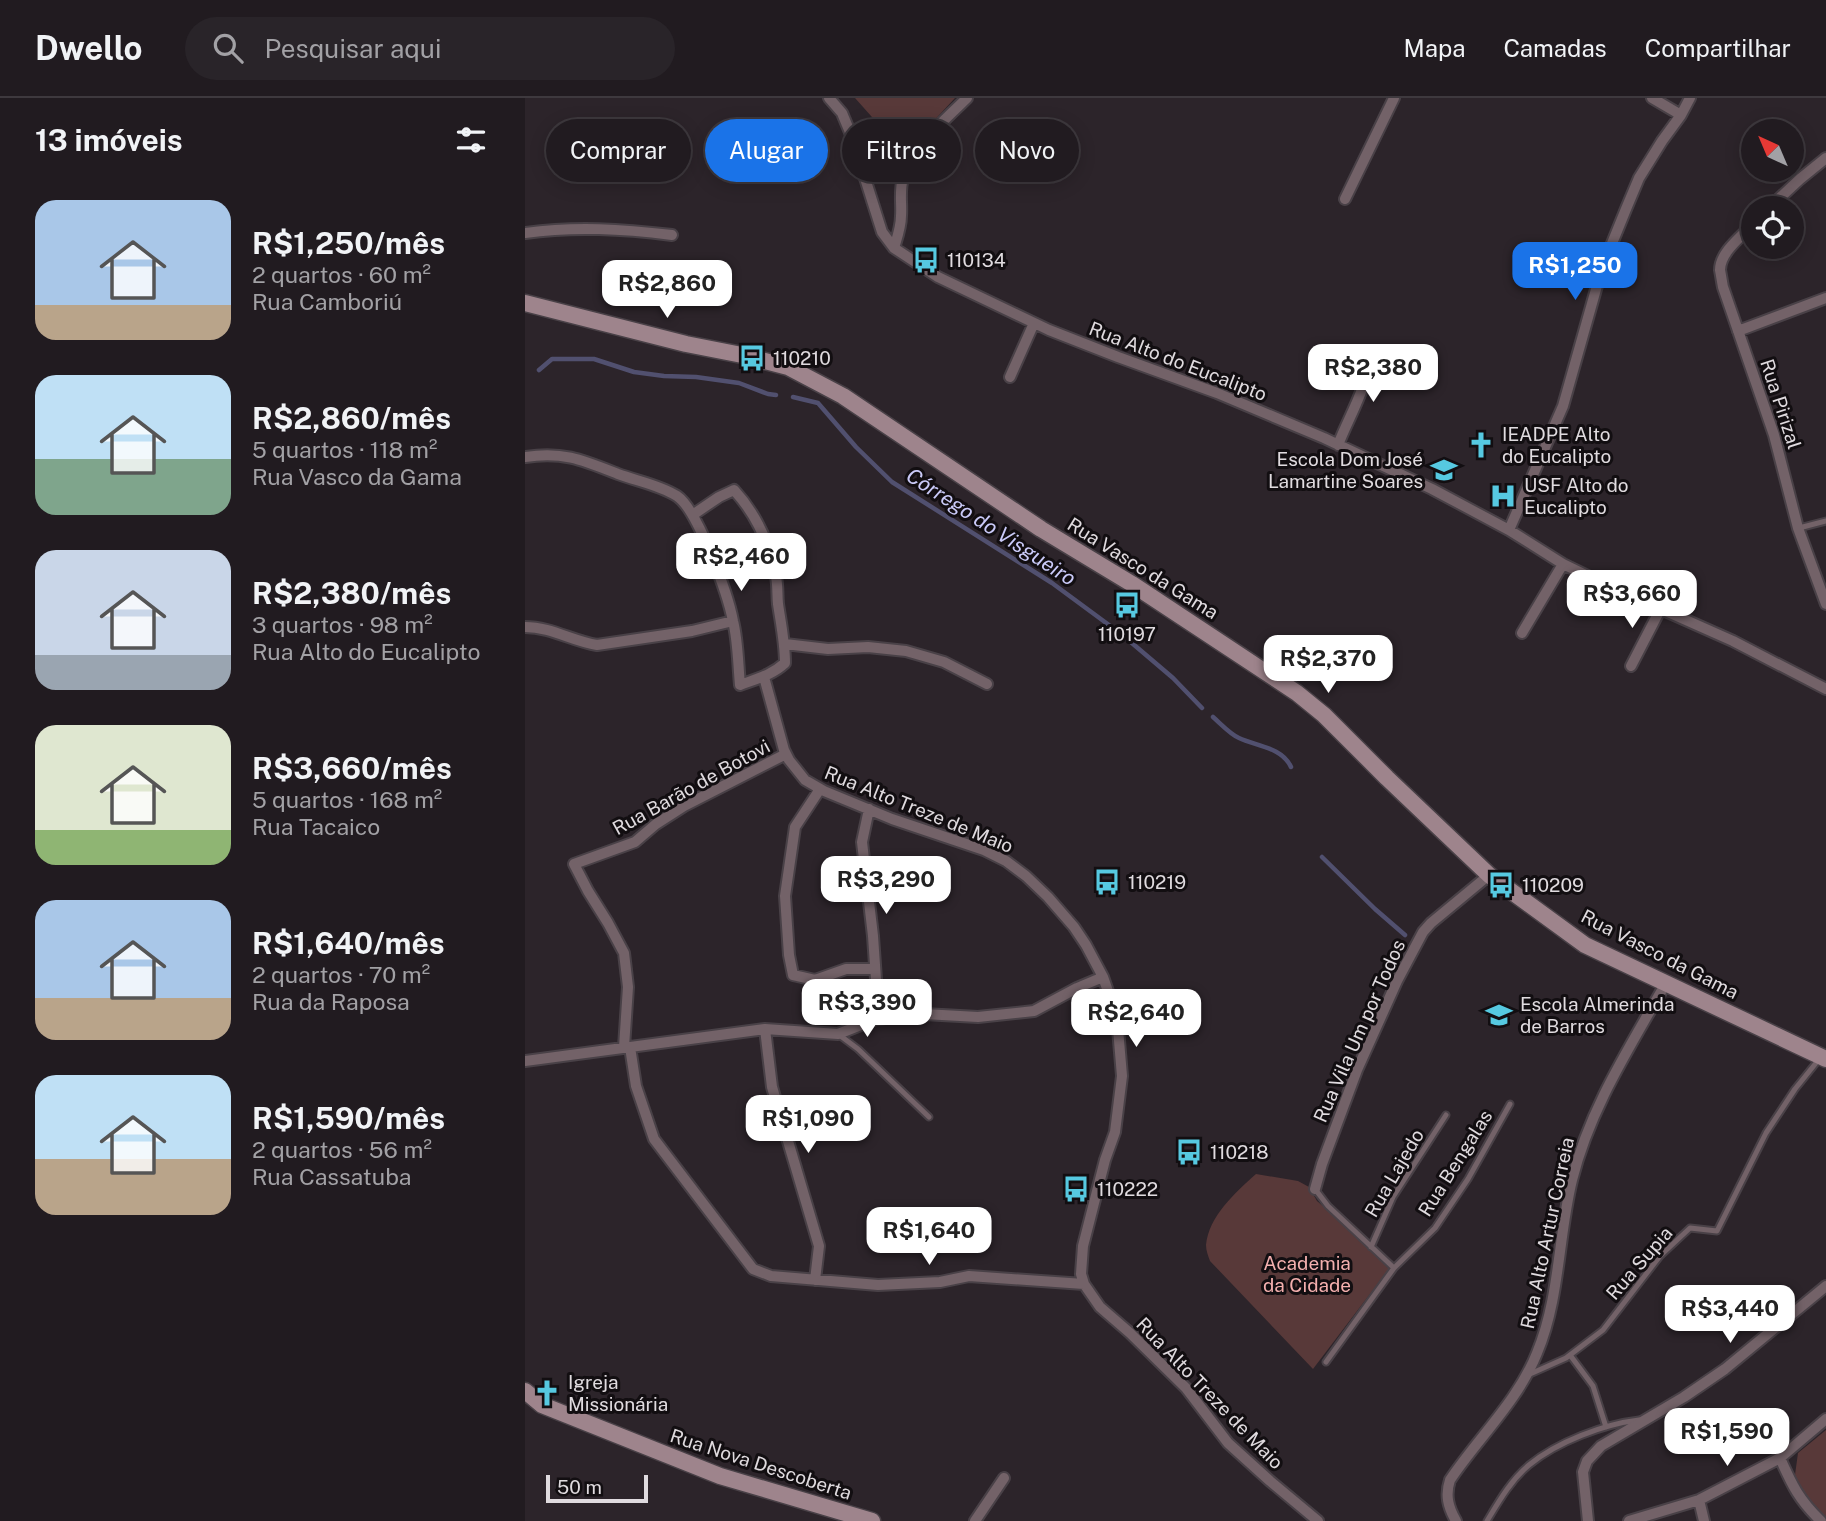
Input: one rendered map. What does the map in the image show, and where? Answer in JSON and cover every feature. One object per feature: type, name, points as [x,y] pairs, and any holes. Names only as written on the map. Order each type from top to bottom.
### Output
[{"type":"main road","name":"Rua Vasco da Gama","points":[[525,303],[663,339],[788,367],[843,396],[1041,529],[1132,584],[1297,693],[1324,715],[1489,875],[1585,945],[1824,1057]]},
{"type":"main road","name":"Rua Nova Descoberta","points":[[525,1391],[542,1405],[720,1476],[871,1521]]},
{"type":"street","name":"Rua Alto do Eucalipto","points":[[828,98],[842,113],[852,137],[882,232],[894,248],[938,277],[1034,323],[1217,393],[1338,445],[1432,489],[1509,530],[1563,564],[1733,641],[1826,689]]},
{"type":"street","points":[[894,248],[902,219],[903,176],[910,161],[931,134],[967,98]]},
{"type":"street","points":[[1345,199],[1394,98]]},
{"type":"street","points":[[1652,98],[1681,115]]},
{"type":"street","points":[[1509,530],[1563,406],[1602,268],[1626,209],[1639,178],[1690,98]]},
{"type":"street","points":[[1782,196],[1826,158]]},
{"type":"street","points":[[525,233],[592,228],[672,235]]},
{"type":"street","name":"Rua Pirizal","points":[[1741,237],[1721,262],[1723,287],[1774,435],[1798,528],[1826,604]]},
{"type":"street","points":[[1738,331],[1826,298]]},
{"type":"street","points":[[1010,377],[1034,323]]},
{"type":"street","points":[[1338,445],[1363,387],[1369,368],[1369,355]]},
{"type":"street","points":[[525,457],[565,456],[587,461],[677,496],[694,514],[716,566],[733,621],[740,685],[764,677],[785,663],[785,644],[772,556],[749,508],[734,489],[694,514]]},
{"type":"street","points":[[1522,633],[1563,564]]},
{"type":"street","points":[[1631,666],[1661,608]]},
{"type":"street","points":[[525,627],[549,629],[584,643],[597,645],[692,631],[733,621]]},
{"type":"street","points":[[785,644],[828,649],[868,647],[906,651],[943,662],[987,684]]},
{"type":"street","name":"Rua Alto Treze de Maio","points":[[764,677],[786,754],[805,779],[820,789],[869,809],[984,850],[1006,861],[1048,897],[1086,945],[1103,977],[1117,1017],[1122,1076],[1115,1132],[1105,1160],[1083,1247],[1081,1274],[1084,1284],[1100,1307],[1131,1333],[1186,1388],[1228,1443],[1318,1521]]},
{"type":"street","name":"Rua Barão de Botovi","points":[[627,1047],[628,988],[624,953],[573,864],[635,842],[684,806],[786,754]]},
{"type":"street","points":[[820,789],[795,827],[785,896],[793,975],[815,980],[846,969],[875,969]]},
{"type":"street","points":[[869,809],[862,842],[877,994],[876,1019]]},
{"type":"street","name":"Rua Vila Um por Todos","points":[[1315,1189],[1357,1070],[1397,981],[1423,932],[1489,875]]},
{"type":"street","points":[[525,1061],[765,1029],[838,1034],[876,1019],[924,1014],[978,1017],[1034,1011],[1103,977]]},
{"type":"street","name":"Rua Alto Artur Correia","points":[[1456,1521],[1447,1500],[1450,1480],[1494,1422],[1537,1355],[1548,1320],[1572,1182],[1588,1128],[1624,1054],[1666,983]]},
{"type":"street","points":[[765,1029],[772,1087],[819,1246],[815,1280]]},
{"type":"street","points":[[627,1047],[636,1086],[654,1139],[753,1269],[771,1276],[878,1285],[940,1282],[969,1276],[1084,1284]]},
{"type":"street","points":[[1588,1521],[1583,1472],[1587,1461],[1601,1446],[1725,1369],[1826,1286]]},
{"type":"street","points":[[1629,1521],[1699,1500],[1780,1458],[1826,1419]]},
{"type":"street","points":[[1780,1458],[1794,1489],[1821,1521]]},
{"type":"street","points":[[975,1521],[1004,1478]]},
{"type":"street","points":[[1699,1500],[1704,1521]]},
{"type":"lane","points":[[1798,528],[1826,521]]},
{"type":"lane","points":[[838,1034],[858,1049],[929,1117]]},
{"type":"lane","name":"Rua Supia","points":[[1525,1376],[1570,1355],[1603,1330],[1660,1256],[1690,1228],[1717,1231],[1766,1133],[1795,1089],[1824,1057]]},
{"type":"lane","name":"Rua Bengalas","points":[[1326,1362],[1394,1268],[1435,1228],[1468,1179],[1510,1104]]},
{"type":"lane","name":"Rua Lajedo","points":[[1371,1248],[1393,1197],[1446,1115]]},
{"type":"lane","points":[[1315,1189],[1328,1206],[1394,1268]]},
{"type":"lane","points":[[1570,1355],[1593,1386],[1606,1427]]},
{"type":"lane","points":[[1487,1521],[1508,1488],[1529,1465],[1568,1442],[1606,1427],[1621,1422],[1646,1420]]},
{"type":"green space","points":[[855,98],[955,98],[936,119],[874,119]]},
{"type":"green space","name":"Academia da Cidade","points":[[1256,1174],[1298,1181],[1309,1187],[1317,1201],[1392,1265],[1313,1369],[1210,1261],[1207,1253],[1206,1245],[1212,1224],[1232,1197]]},
{"type":"green space","points":[[1826,1430],[1826,1518],[1809,1504],[1795,1475],[1798,1453]]},
{"type":"waterway","name":"Córrego do Visgueiro","points":[[539,370],[552,359],[594,359],[634,372],[739,383],[776,395]]},
{"type":"waterway","name":"Córrego do Visgueiro","points":[[793,397],[818,403],[856,447],[892,482],[1052,583],[1113,628]]},
{"type":"waterway","name":"Córrego do Visgueiro","points":[[1126,638],[1173,678],[1202,708]]},
{"type":"waterway","name":"Córrego do Visgueiro","points":[[1213,717],[1236,736],[1275,751],[1287,760],[1291,767]]},
{"type":"waterway","name":"Córrego do Visgueiro","points":[[1322,857],[1405,935]]},
{"type":"place","name":"110134","points":[[926,260]]},
{"type":"place","name":"110210","points":[[752,358]]},
{"type":"place","name":"IEADPE Alto do Eucalipto","points":[[1481,445]]},
{"type":"place","name":"Escola Dom José Lamartine Soares","points":[[1444,470]]},
{"type":"place","name":"USF Alto do Eucalipto","points":[[1503,496]]},
{"type":"place","name":"110197","points":[[1127,605]]},
{"type":"place","name":"110219","points":[[1107,882]]},
{"type":"place","name":"110209","points":[[1501,885]]},
{"type":"place","name":"Escola Almerinda de Barros","points":[[1499,1015]]},
{"type":"place","name":"110218","points":[[1189,1152]]},
{"type":"place","name":"110222","points":[[1076,1189]]},
{"type":"place","name":"Igreja Missionária","points":[[547,1393]]}]
